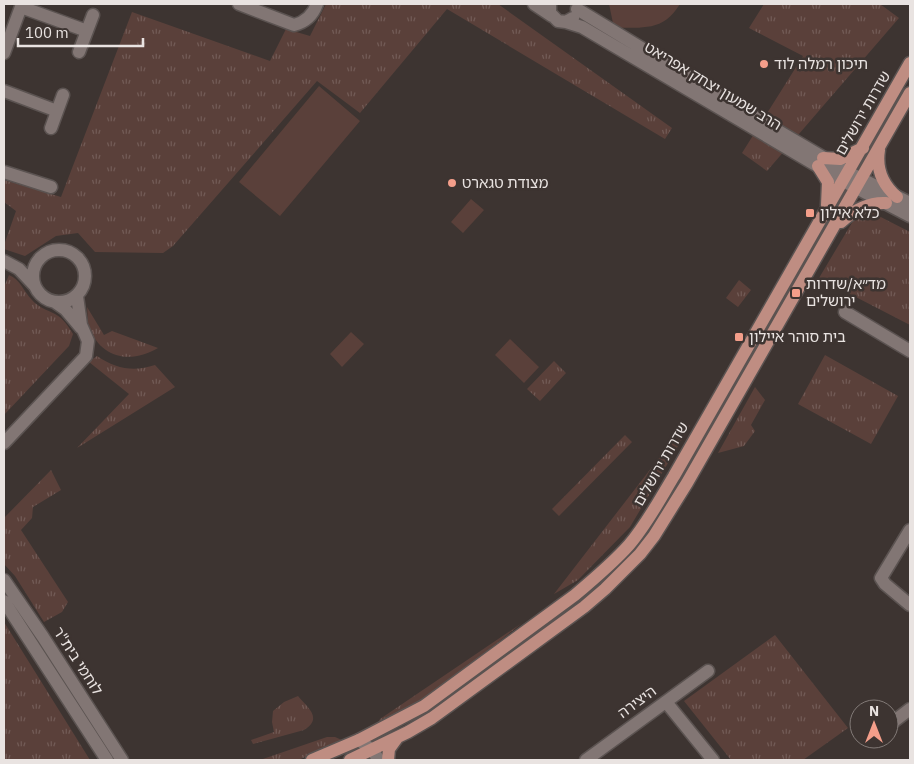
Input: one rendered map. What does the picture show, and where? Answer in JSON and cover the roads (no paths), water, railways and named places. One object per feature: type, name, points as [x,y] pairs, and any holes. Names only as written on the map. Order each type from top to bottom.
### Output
[{"type":"main road","name":"שדרות ירושלים","points":[[312,760],[359,740],[401,719],[446,690],[575,595],[629,545],[670,483],[910,63]]},
{"type":"main road","name":"שדרות ירושלים","points":[[366,757],[432,718],[584,607],[640,554],[674,504],[910,94]]},
{"type":"main road","points":[[827,208],[829,197],[828,182],[820,162],[840,159],[863,148]]},
{"type":"main road","points":[[879,149],[878,162],[880,173],[887,186],[897,197]]},
{"type":"main road","points":[[834,228],[847,216],[863,206],[873,203],[886,203]]},
{"type":"main road","points":[[388,760],[389,749],[400,736]]},
{"type":"street","points":[[239,4],[294,24],[308,19],[317,4]]},
{"type":"street","points":[[534,4],[551,10]]},
{"type":"street","points":[[4,53],[21,5],[87,31]]},
{"type":"street","points":[[566,22],[574,17],[577,6]]},
{"type":"street","name":"הרב שמעון יצחק אפריאט","points":[[577,6],[820,162]]},
{"type":"street","name":"הרב שמעון יצחק אפריאט","points":[[551,10],[558,21],[582,27],[859,184]]},
{"type":"street","points":[[79,52],[93,15]]},
{"type":"street","points":[[4,91],[57,111]]},
{"type":"street","points":[[51,128],[63,95]]},
{"type":"street","points":[[4,172],[51,186]]},
{"type":"street","points":[[859,184],[910,203]]},
{"type":"street","points":[[859,184],[886,203],[910,216]]},
{"type":"street","points":[[52,250],[71,252],[80,260],[86,278],[77,296],[67,302],[55,302],[45,299],[38,293],[24,273],[5,262],[28,262],[52,250]]},
{"type":"street","points":[[34,285],[32,272],[42,255]]},
{"type":"street","points":[[4,442],[86,356],[88,341],[81,325],[77,296]]},
{"type":"street","points":[[55,302],[70,314],[84,333]]},
{"type":"street","points":[[845,312],[910,350]]},
{"type":"street","points":[[910,530],[881,578],[885,584],[910,606]]},
{"type":"street","name":"לוחמי בית\"ר","points":[[6,589],[44,637],[122,760]]},
{"type":"street","name":"לוחמי בית\"ר","points":[[4,601],[107,760]]},
{"type":"street","name":"היצירה","points":[[586,760],[708,671]]},
{"type":"street","points":[[666,702],[713,760]]},
{"type":"street","points":[[899,717],[910,709]]},
{"type":"street","points":[[359,740],[366,757]]},
{"type":"place","name":"תיכון רמלה לוד","points":[[764,64]]},
{"type":"place","name":"מצודת טגארט","points":[[452,183]]},
{"type":"place","name":"כלא אילון","points":[[810,213]]},
{"type":"place","name":"מד״א/שדרות ירושלים","points":[[796,293]]},
{"type":"place","name":"בית סוהר איילון","points":[[739,337]]}]
